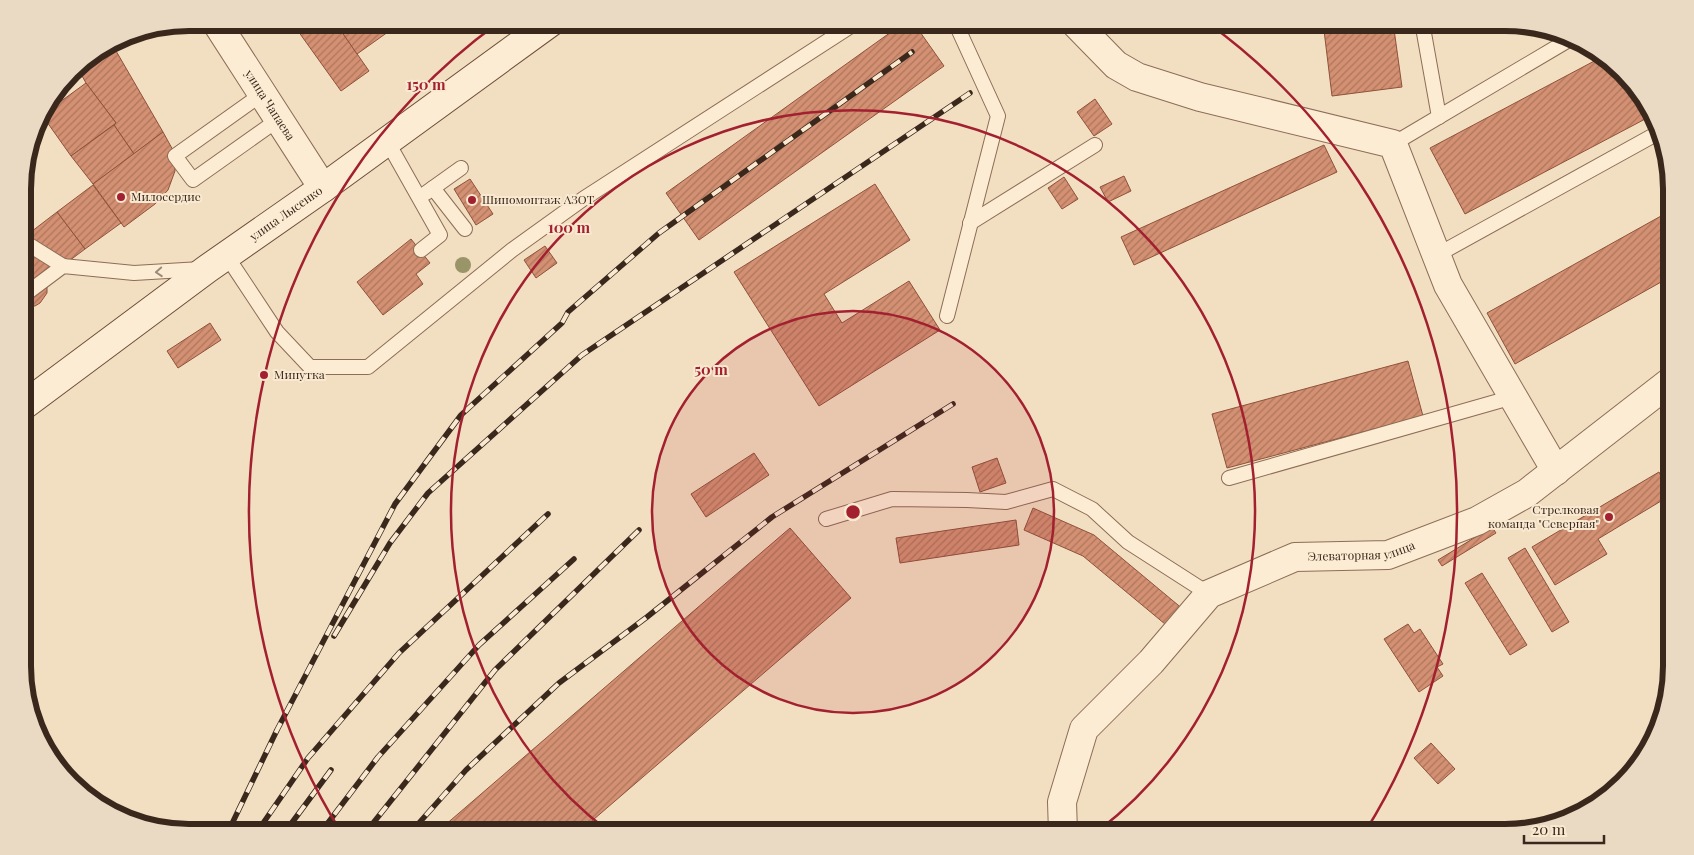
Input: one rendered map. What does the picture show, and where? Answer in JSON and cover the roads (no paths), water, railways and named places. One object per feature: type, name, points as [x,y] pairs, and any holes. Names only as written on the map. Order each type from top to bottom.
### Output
[{"type":"street","points":[[1083,31],[1116,65],[1137,77],[1200,97],[1393,144],[1448,285],[1556,471]]},
{"type":"street","name":"улица Чапаева","points":[[222,32],[323,188]]},
{"type":"street","name":"улица Лысенко","points":[[32,400],[217,262],[323,188],[539,32]]},
{"type":"street","name":"Элеваторная улица","points":[[1063,823],[1062,802],[1084,729],[1152,662],[1209,594],[1295,557],[1388,554],[1477,521],[1527,493],[1663,387]]},
{"type":"lane","points":[[32,247],[63,266],[134,273],[217,262],[310,367],[368,366],[512,250],[584,199],[842,31]]},
{"type":"lane","points":[[947,316],[998,116],[959,31]]},
{"type":"lane","points":[[1424,31],[1439,117]]},
{"type":"lane","points":[[1393,144],[1563,43]]},
{"type":"lane","points":[[262,94],[175,156],[193,180],[279,119]]},
{"type":"lane","points":[[1436,255],[1653,136]]},
{"type":"lane","points":[[387,141],[440,235],[421,250]]},
{"type":"lane","points":[[970,223],[1095,145]]},
{"type":"lane","points":[[419,198],[461,168]]},
{"type":"lane","points":[[432,188],[465,228]]},
{"type":"lane","points":[[32,289],[63,266]]},
{"type":"lane","points":[[1229,478],[1513,397]]},
{"type":"lane","points":[[826,519],[892,499],[1006,502],[1053,489],[1092,509],[1128,542],[1209,594]]},
{"type":"railway","points":[[232,824],[277,730],[395,504],[461,415],[562,323],[568,312],[659,233],[912,52]]},
{"type":"railway","points":[[334,636],[390,543],[428,493],[582,355],[970,93]]},
{"type":"railway","points":[[418,824],[466,770],[559,683],[647,617],[772,517],[953,404]]},
{"type":"railway","points":[[263,824],[308,758],[399,653],[548,514]]},
{"type":"railway","points":[[372,824],[495,670],[639,530]]},
{"type":"railway","points":[[327,824],[378,757],[479,645],[574,559]]},
{"type":"railway","points":[[291,824],[331,770]]},
{"type":"place","name":"Милосердие","points":[[121,197]]},
{"type":"place","name":"Шиномонтаж АЗОТ","points":[[472,200]]},
{"type":"place","name":"Минутка","points":[[264,375]]},
{"type":"place","name":"Стрелковая команда \"Северная\"","points":[[1609,517]]}]
